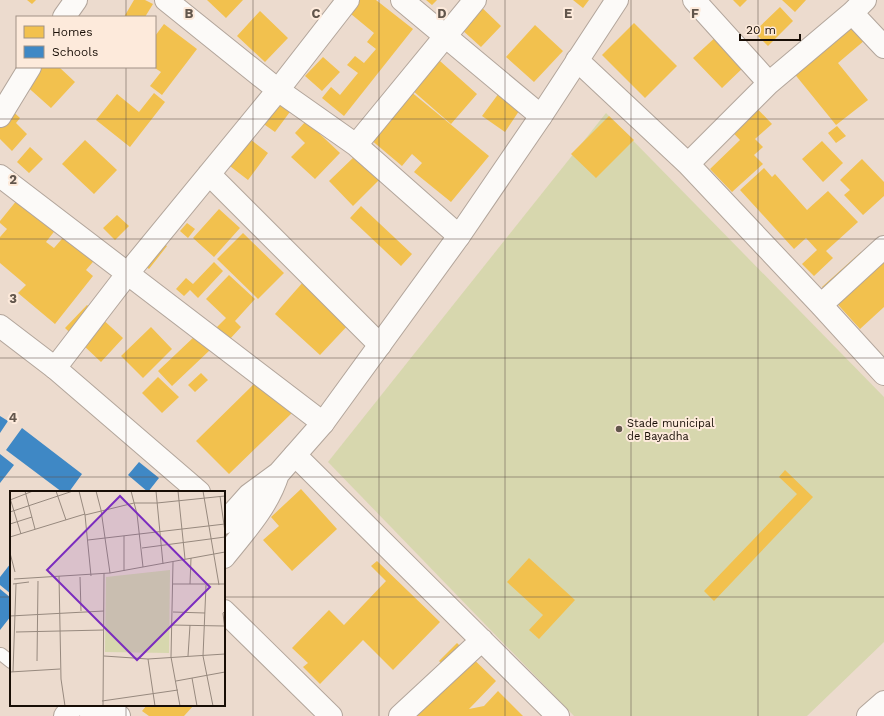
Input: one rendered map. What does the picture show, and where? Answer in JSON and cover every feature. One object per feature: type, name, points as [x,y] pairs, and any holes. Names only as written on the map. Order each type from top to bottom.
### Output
[{"type":"street","points":[[65,16],[76,0]]},
{"type":"street","points":[[166,0],[278,90],[356,145],[459,236]]},
{"type":"street","points":[[55,368],[128,273],[278,90],[348,0]]},
{"type":"street","points":[[402,0],[541,116]]},
{"type":"street","points":[[356,145],[446,38],[475,0]]},
{"type":"street","points":[[245,531],[225,518],[249,495],[279,473],[323,423],[459,236],[618,0]]},
{"type":"street","points":[[694,0],[769,83]]},
{"type":"street","points":[[688,164],[769,83],[858,7],[884,47]]},
{"type":"street","points":[[577,60],[688,164],[884,373]]},
{"type":"street","points":[[0,116],[29,68]]},
{"type":"street","points":[[209,174],[380,345]]},
{"type":"street","points":[[0,176],[323,423]]},
{"type":"street","points":[[821,305],[884,247]]},
{"type":"street","points":[[0,326],[55,368],[198,491]]},
{"type":"street","points":[[295,455],[558,716]]},
{"type":"street","points":[[225,556],[265,504],[273,490],[279,473]]},
{"type":"street","points":[[225,612],[331,716]]},
{"type":"street","points":[[400,716],[482,640]]},
{"type":"street","points":[[868,716],[884,702]]},
{"type":"street","points":[[91,716],[100,706]]},
{"type":"street","points":[[109,706],[119,716]]},
{"type":"lane","points":[[0,654],[10,661]]},
{"type":"green space","name":"Stade municipal de Bayadha","points":[[606,113],[884,397],[884,642],[807,716],[574,716],[328,462]]},
{"type":"building: Homes","points":[[27,0],[36,0],[32,4]]},
{"type":"building: Homes","points":[[134,0],[145,0],[153,4],[146,16],[125,16]]},
{"type":"building: Homes","points":[[207,0],[243,0],[226,18]]},
{"type":"building: Homes","points":[[342,0],[376,0],[413,29],[344,116],[322,98],[331,87],[340,95],[358,73],[347,65],[355,56],[364,63],[376,49],[367,42],[374,33],[351,14],[354,10]]},
{"type":"building: Homes","points":[[426,0],[437,0],[432,5]]},
{"type":"building: Homes","points":[[474,0],[501,26],[481,47],[450,19]]},
{"type":"building: Homes","points":[[573,0],[589,0],[583,8]]},
{"type":"building: Homes","points":[[733,0],[747,0],[740,7]]},
{"type":"building: Homes","points":[[782,0],[806,0],[795,12]]},
{"type":"building: Homes","points":[[780,7],[793,21],[768,46],[754,32]]},
{"type":"building: Homes","points":[[260,11],[288,38],[265,62],[237,36]]},
{"type":"building: Homes","points":[[843,13],[865,40],[838,63],[868,100],[836,125],[793,72]]},
{"type":"building: Homes","points":[[634,23],[677,66],[645,98],[602,55]]},
{"type":"building: Homes","points":[[164,24],[197,49],[162,95],[150,86],[161,72],[155,68],[156,35]]},
{"type":"building: Homes","points":[[535,25],[563,51],[534,82],[506,57]]},
{"type":"building: Homes","points":[[719,34],[748,63],[722,88],[693,58]]},
{"type":"building: Homes","points":[[431,53],[477,94],[451,124],[404,83]]},
{"type":"building: Homes","points":[[323,57],[340,72],[322,91],[305,76]]},
{"type":"building: Homes","points":[[42,68],[60,68],[75,82],[51,108],[23,83]]},
{"type":"building: Homes","points":[[268,85],[295,105],[275,132],[248,113]]},
{"type":"building: Homes","points":[[404,86],[489,156],[451,202],[414,172],[422,163],[412,154],[402,166],[370,139]]},
{"type":"building: Homes","points":[[154,93],[165,102],[130,147],[96,120],[117,94],[139,112]]},
{"type":"building: Homes","points":[[499,93],[521,108],[505,132],[482,116]]},
{"type":"building: Homes","points":[[749,100],[772,124],[755,139],[763,147],[754,155],[763,164],[732,192],[710,169],[740,140],[721,120]]},
{"type":"building: Homes","points":[[6,105],[20,118],[16,123],[27,134],[12,151],[0,139],[0,112]]},
{"type":"building: Homes","points":[[609,116],[634,140],[596,178],[571,154]]},
{"type":"building: Homes","points":[[306,121],[340,153],[315,179],[291,157],[305,143],[295,133]]},
{"type":"building: Homes","points":[[837,126],[846,136],[836,143],[828,133]]},
{"type":"building: Homes","points":[[242,133],[268,153],[248,180],[222,160]]},
{"type":"building: Homes","points":[[85,140],[117,170],[94,194],[62,164]]},
{"type":"building: Homes","points":[[822,141],[843,163],[823,182],[802,159]]},
{"type":"building: Homes","points":[[30,147],[43,159],[29,173],[17,162]]},
{"type":"building: Homes","points":[[356,155],[379,180],[353,206],[329,181]]},
{"type":"building: Homes","points":[[862,159],[884,182],[884,196],[863,215],[844,195],[850,190],[840,180]]},
{"type":"building: Homes","points":[[764,168],[772,177],[775,174],[807,210],[828,191],[858,222],[826,251],[833,258],[814,276],[802,264],[817,250],[806,238],[794,249],[740,190]]},
{"type":"building: Homes","points":[[22,194],[60,224],[46,242],[54,248],[68,232],[98,256],[86,270],[93,276],[55,324],[18,293],[26,285],[0,263],[0,237],[7,229],[0,223],[0,221]]},
{"type":"building: Homes","points":[[361,206],[412,254],[401,266],[350,218]]},
{"type":"building: Homes","points":[[219,209],[240,228],[214,257],[193,238]]},
{"type":"building: Homes","points":[[117,215],[129,226],[115,240],[103,228]]},
{"type":"building: Homes","points":[[187,223],[195,229],[188,238],[180,231]]},
{"type":"building: Homes","points":[[243,233],[284,273],[258,299],[217,259]]},
{"type":"building: Homes","points":[[155,237],[167,246],[149,269],[137,260]]},
{"type":"building: Homes","points":[[861,252],[866,259],[877,255],[884,263],[884,307],[860,329],[822,287]]},
{"type":"building: Homes","points":[[214,262],[223,271],[198,298],[190,290],[184,296],[176,289],[186,278],[193,284]]},
{"type":"building: Homes","points":[[229,275],[255,299],[235,321],[241,327],[229,340],[216,328],[226,318],[206,299]]},
{"type":"building: Homes","points":[[304,281],[350,323],[320,355],[275,314]]},
{"type":"building: Homes","points":[[87,305],[123,338],[101,362],[65,328]]},
{"type":"building: Homes","points":[[151,327],[172,349],[143,378],[121,356]]},
{"type":"building: Homes","points":[[196,335],[210,350],[172,386],[158,371]]},
{"type":"building: Homes","points":[[201,373],[208,380],[195,392],[188,385]]},
{"type":"building: Homes","points":[[158,377],[179,397],[162,413],[142,393]]},
{"type":"building: Homes","points":[[259,379],[292,413],[229,474],[196,441]]},
{"type":"building: Homes","points":[[785,470],[813,497],[714,601],[704,591],[797,494],[779,477]]},
{"type":"building: Homes","points":[[301,489],[337,529],[292,571],[263,540],[279,526],[271,517]]},
{"type":"building: Homes","points":[[529,558],[575,600],[539,639],[529,630],[543,615],[507,582]]},
{"type":"building: Homes","points":[[377,561],[440,622],[393,670],[363,640],[320,684],[303,667],[308,663],[292,648],[329,610],[344,625],[386,581],[371,566]]},
{"type":"building: Homes","points":[[457,643],[496,681],[469,709],[484,706],[498,691],[523,716],[402,716],[445,667],[439,661]]},
{"type":"building: Homes","points":[[146,706],[193,706],[184,716],[149,716],[142,711]]},
{"type":"building: Schools","points":[[0,416],[8,421],[0,433]]},
{"type":"building: Schools","points":[[22,428],[82,474],[70,491],[61,491],[6,450]]},
{"type":"building: Schools","points":[[0,454],[14,465],[0,483]]},
{"type":"building: Schools","points":[[139,462],[159,478],[149,491],[147,491],[128,475]]},
{"type":"building: Schools","points":[[10,564],[10,593],[0,585],[0,577]]},
{"type":"building: Schools","points":[[0,589],[10,597],[10,617],[0,630]]},
{"type":"place","name":"Stade municipal de Bayadha","points":[[619,429]]}]
